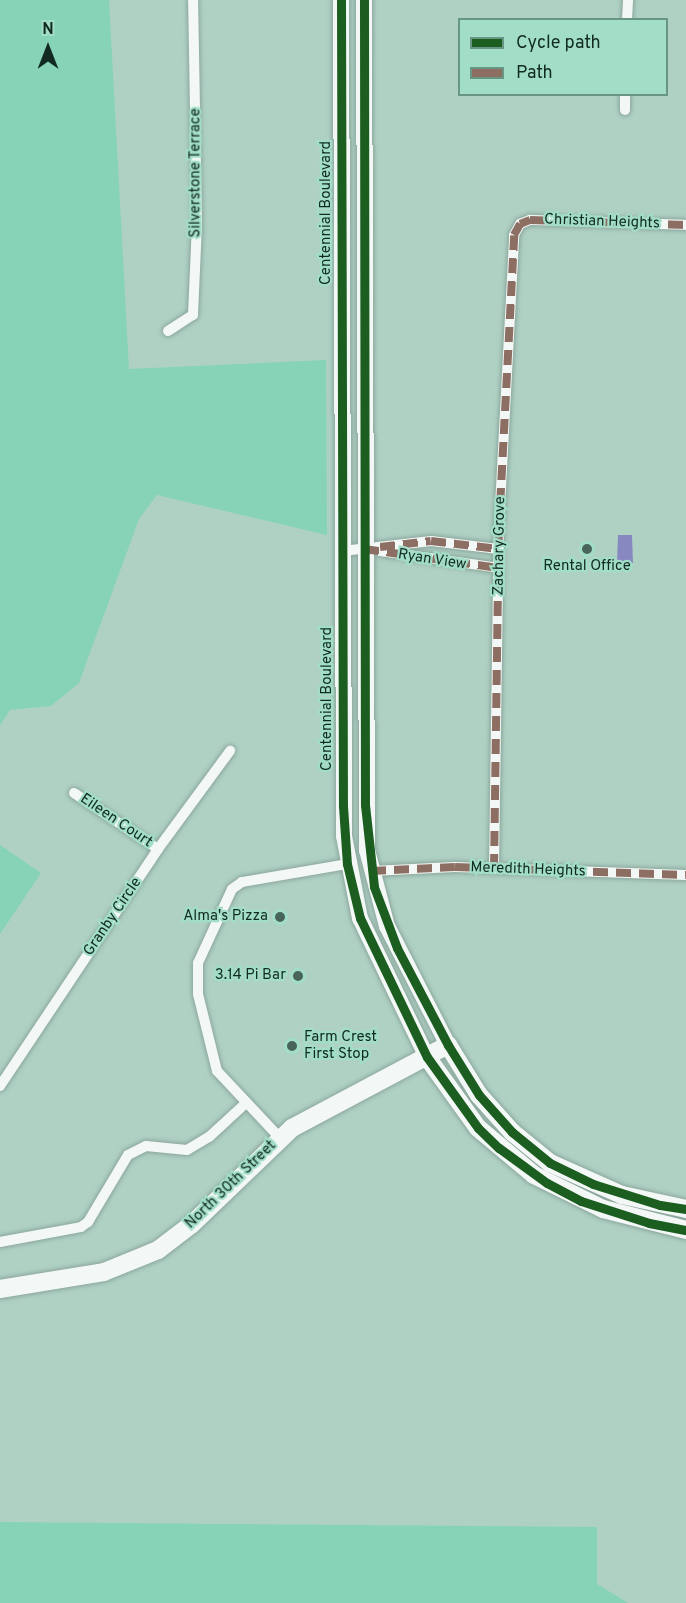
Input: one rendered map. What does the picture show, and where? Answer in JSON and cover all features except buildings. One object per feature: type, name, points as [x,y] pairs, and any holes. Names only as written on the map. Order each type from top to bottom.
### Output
[{"type":"main road","name":"Centennial Boulevard","points":[[341,0],[343,806],[347,864],[367,936],[427,1057],[478,1128],[534,1175],[603,1209],[686,1230]]},
{"type":"main road","points":[[364,0],[365,805],[370,871],[387,926],[448,1045],[479,1095],[512,1132],[550,1163],[622,1195],[686,1209]]},
{"type":"main road","name":"North 30th Street","points":[[0,1289],[104,1272],[158,1250],[192,1224],[280,1138],[307,1118],[448,1045]]},
{"type":"street","name":"Silverstone Terrace","points":[[168,331],[193,315],[197,224],[194,0]]},
{"type":"street","points":[[627,18],[628,0]]},
{"type":"street","points":[[625,96],[625,110]]},
{"type":"street","name":"Christian Heights","points":[[520,224],[530,220],[686,225]]},
{"type":"street","name":"Zachary Grove","points":[[494,869],[499,549],[514,235],[520,224]]},
{"type":"street","name":"Ryan View","points":[[342,551],[431,541],[499,549]]},
{"type":"street","name":"Ryan View","points":[[364,549],[499,568]]},
{"type":"street","name":"Granby Circle","points":[[0,1086],[158,849],[230,751]]},
{"type":"street","name":"Eileen Court","points":[[74,792],[158,849]]},
{"type":"street","points":[[280,1138],[217,1071],[211,1057],[196,976],[202,947],[232,889],[242,882],[347,864]]},
{"type":"street","name":"Meredith Heights","points":[[370,871],[421,867],[686,875]]},
{"type":"street","points":[[0,1242],[81,1227],[88,1222],[128,1155],[146,1146],[187,1150],[209,1137],[246,1103]]},
{"type":"green space","points":[[0,0],[109,0],[129,369],[326,360],[327,535],[157,495],[139,519],[79,683],[51,706],[10,710],[0,725]]},
{"type":"green space","points":[[0,845],[41,873],[0,934]]},
{"type":"green space","points":[[0,1522],[597,1527],[597,1584],[628,1603],[0,1603]]},
{"type":"water","points":[[618,535],[632,535],[633,563],[617,563]]},
{"type":"marked path","points":[[494,869],[499,526],[514,235],[520,224],[530,220],[686,225]]},
{"type":"marked path","points":[[380,547],[431,541],[499,549]]},
{"type":"marked path","points":[[364,549],[499,568]]},
{"type":"marked path","points":[[371,871],[455,867],[686,875]]},
{"type":"cycle path","points":[[341,0],[343,806],[347,864],[360,918],[427,1057],[478,1128],[499,1148],[547,1183],[581,1201],[649,1223],[686,1230]]},
{"type":"cycle path","points":[[364,0],[365,805],[374,887],[397,948],[448,1045],[479,1095],[512,1132],[550,1163],[593,1184],[660,1205],[686,1209]]},
{"type":"place","name":"Rental Office","points":[[587,549]]},
{"type":"place","name":"Alma's Pizza","points":[[280,917]]},
{"type":"place","name":"3.14 Pi Bar","points":[[298,976]]},
{"type":"place","name":"Farm Crest First Stop","points":[[292,1046]]}]
